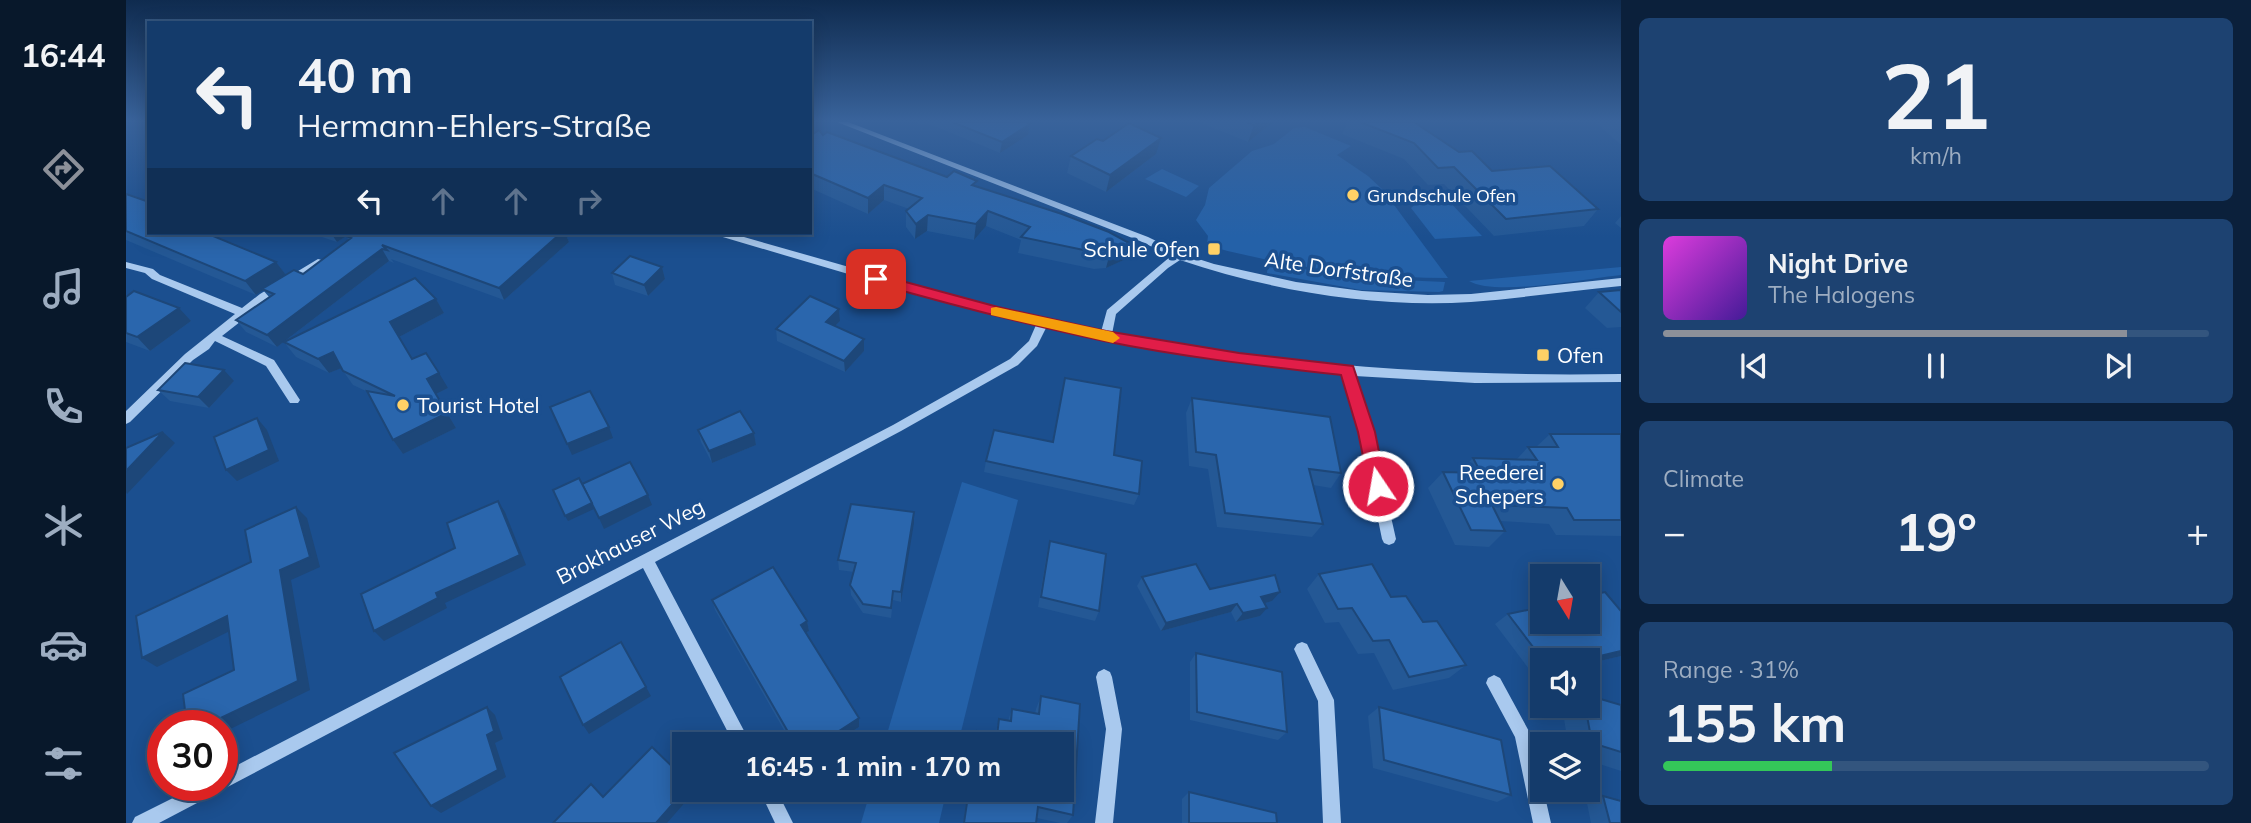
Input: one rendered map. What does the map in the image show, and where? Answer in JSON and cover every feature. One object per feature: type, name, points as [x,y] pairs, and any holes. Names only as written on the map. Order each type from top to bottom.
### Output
[{"type":"street","name":"Alte Dorfstraße","points":[[940,160],[1144,239],[1179,256],[1212,267],[1296,286],[1394,298],[1471,298],[1621,282]]},
{"type":"street","points":[[727,235],[902,287],[1043,323],[1239,358],[1347,370],[1494,378],[1621,378]]},
{"type":"street","points":[[126,419],[213,336],[273,292],[331,256]]},
{"type":"street","points":[[1106,336],[1115,309],[1179,256]]},
{"type":"street","points":[[126,265],[149,271],[156,278],[245,314]]},
{"type":"street","name":"Brokhauser Weg","points":[[238,774],[1003,369],[1028,350],[1043,323]]},
{"type":"street","points":[[213,336],[270,363],[294,400]]},
{"type":"street","points":[[1347,370],[1367,432],[1389,539]]},
{"type":"street","points":[[646,559],[737,732]]},
{"type":"street","points":[[1302,649],[1326,700],[1332,823]]},
{"type":"street","points":[[1104,677],[1114,729],[1104,823]]},
{"type":"street","points":[[1494,683],[1524,735],[1542,823]]},
{"type":"street","points":[[141,823],[184,801]]},
{"type":"street","points":[[774,802],[784,823]]},
{"type":"shaded area","points":[[1241,160],[1345,160],[1383,190],[1448,278],[1400,277],[1330,270],[1259,258],[1207,244],[1208,236],[1196,220],[1205,205],[1209,188]]},
{"type":"shaded area","points":[[1162,169],[1199,186],[1186,197],[1145,179]]},
{"type":"shaded area","points":[[1444,196],[1482,236],[1435,239],[1411,208],[1419,201],[1417,198]]},
{"type":"shaded area","points":[[1268,263],[1356,278],[1445,282],[1443,291],[1439,292],[1361,290],[1267,273]]},
{"type":"shaded area","points":[[1621,267],[1621,275],[1544,285],[1500,287],[1469,281]]},
{"type":"shaded area","points":[[962,482],[1018,500],[961,732],[888,732]]},
{"type":"shaded area","points":[[867,802],[944,802],[939,823],[861,823]]},
{"type":"building","points":[[812,160],[903,160],[947,177],[954,171],[977,181],[972,185],[1062,214],[1109,232],[1131,244],[1110,253],[1098,253],[1021,237],[1030,227],[988,211],[976,224],[928,215],[916,224],[906,211],[922,198],[884,185],[868,198],[812,174]]},
{"type":"building","points":[[1080,160],[1130,160],[1110,175]]},
{"type":"building","points":[[1431,160],[1481,160],[1492,171],[1550,166],[1598,209],[1506,219],[1454,167],[1438,168]]},
{"type":"building","points":[[126,194],[147,201],[147,235],[211,235],[276,262],[245,281],[126,231]]},
{"type":"building","points":[[559,235],[499,288],[382,245],[387,250],[382,249],[267,335],[236,320],[274,294],[262,289],[294,270],[303,274],[351,238],[346,236]]},
{"type":"building","points":[[630,256],[662,267],[644,285],[612,273]]},
{"type":"building","points":[[415,278],[436,299],[390,322],[412,359],[426,353],[439,373],[427,379],[447,413],[393,440],[367,391],[395,396],[343,371],[333,352],[318,359],[284,342]]},
{"type":"building","points":[[1621,290],[1621,312],[1599,292]]},
{"type":"building","points":[[134,291],[179,308],[137,337],[126,333],[126,297]]},
{"type":"building","points":[[810,296],[839,309],[826,322],[864,339],[844,361],[776,329]]},
{"type":"building","points":[[185,363],[224,370],[198,397],[158,390]]},
{"type":"building","points":[[1065,378],[1121,388],[1114,455],[1142,461],[1139,494],[986,461],[994,430],[1053,442]]},
{"type":"building","points":[[590,391],[609,427],[567,444],[550,407]]},
{"type":"building","points":[[1192,398],[1330,417],[1341,473],[1309,469],[1323,524],[1225,513],[1216,455],[1196,452]]},
{"type":"building","points":[[740,411],[754,433],[709,451],[698,430]]},
{"type":"building","points":[[257,418],[269,450],[226,470],[214,437]]},
{"type":"building","points":[[163,432],[126,471],[126,448]]},
{"type":"building","points":[[1550,434],[1621,434],[1621,520],[1574,520],[1567,508],[1492,505],[1505,531],[1471,530],[1443,472],[1481,473],[1473,458],[1537,460],[1528,447],[1558,447]]},
{"type":"building","points":[[630,462],[648,495],[599,518],[582,484]]},
{"type":"building","points":[[579,478],[592,503],[565,516],[553,490]]},
{"type":"building","points":[[498,501],[520,555],[436,593],[438,598],[374,631],[361,594],[455,548],[447,523]]},
{"type":"building","points":[[851,504],[914,512],[901,592],[893,591],[891,608],[863,604],[850,585],[856,563],[838,560]]},
{"type":"building","points":[[296,507],[310,557],[280,570],[298,681],[237,710],[185,710],[183,694],[234,670],[227,616],[142,658],[136,616],[251,562],[245,530]]},
{"type":"building","points":[[1050,541],[1106,554],[1099,611],[1041,597]]},
{"type":"building","points":[[1196,564],[1210,589],[1275,575],[1280,592],[1261,597],[1267,608],[1243,613],[1237,604],[1166,623],[1142,577]]},
{"type":"building","points":[[1372,564],[1391,597],[1406,596],[1423,622],[1437,621],[1466,665],[1409,677],[1389,640],[1373,641],[1352,608],[1338,609],[1319,574]]},
{"type":"building","points":[[773,567],[807,621],[801,625],[859,718],[837,732],[788,732],[712,600]]},
{"type":"building","points":[[1605,592],[1621,611],[1621,651],[1600,656],[1600,648],[1534,648],[1508,614],[1530,609],[1530,634],[1600,634],[1600,593]]},
{"type":"building","points":[[621,642],[646,687],[583,725],[560,677]]},
{"type":"building","points":[[1196,653],[1282,672],[1287,732],[1197,712]]},
{"type":"building","points":[[1041,696],[1080,704],[1074,799],[1074,732],[997,732],[999,719],[1011,721],[1012,709],[1039,714]]},
{"type":"building","points":[[1600,699],[1621,705],[1621,752],[1600,745],[1600,732],[1590,732],[1587,718],[1600,718]]},
{"type":"building","points":[[487,707],[494,731],[487,735],[498,770],[431,806],[394,753]]},
{"type":"building","points":[[1379,707],[1501,740],[1511,795],[1384,760]]},
{"type":"building","points":[[652,747],[672,766],[672,802],[675,802],[656,823],[553,823],[591,784],[603,797]]},
{"type":"building","points":[[1189,792],[1276,813],[1277,823],[1189,823]]},
{"type":"building","points":[[1603,796],[1621,801],[1621,823],[1610,823]]},
{"type":"building","points":[[967,802],[1074,802],[1073,815],[1038,807],[1036,823],[964,823]]},
{"type":"slow traffic","points":[[996,312],[1113,338]]},
{"type":"place","name":"Grundschule Ofen","points":[[1353,195]]},
{"type":"place","name":"Schule Ofen","points":[[1214,249]]},
{"type":"place","name":"Ofen","points":[[1543,355]]},
{"type":"place","name":"Tourist Hotel","points":[[403,405]]},
{"type":"place","name":"Reederei Schepers","points":[[1558,484]]},
{"type":"route","points":[[876,279],[998,312],[1106,336],[1239,358],[1347,370],[1367,432],[1378,486]]}]
